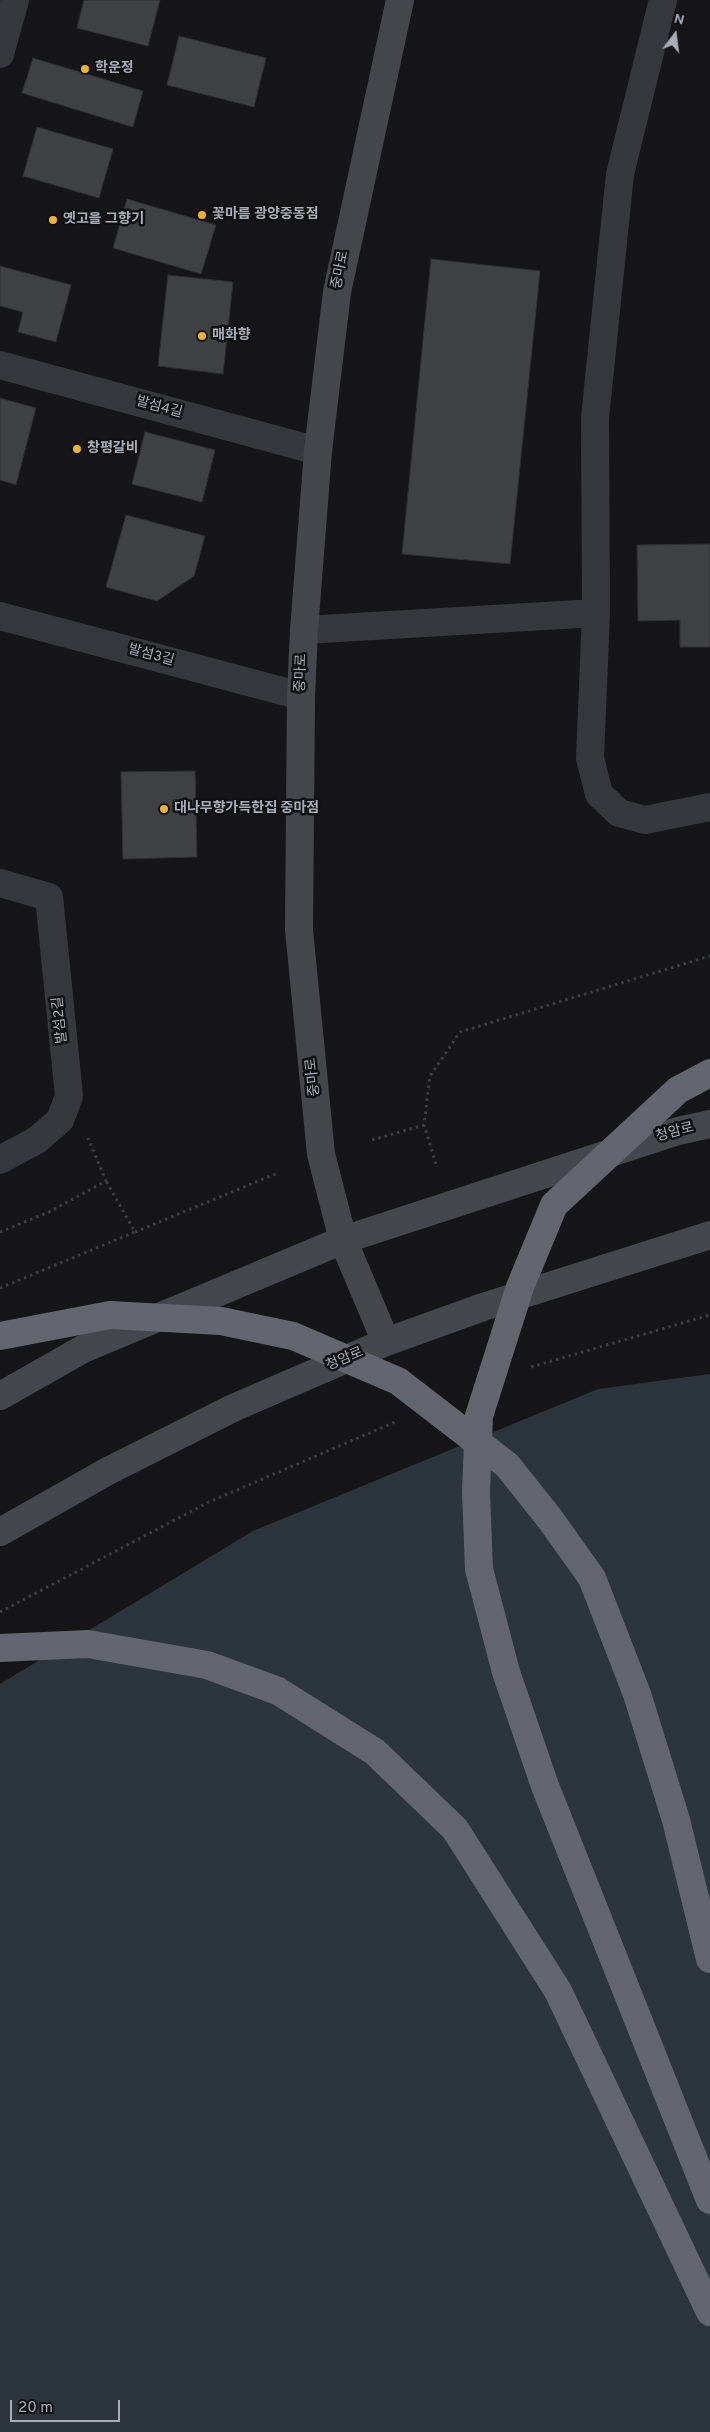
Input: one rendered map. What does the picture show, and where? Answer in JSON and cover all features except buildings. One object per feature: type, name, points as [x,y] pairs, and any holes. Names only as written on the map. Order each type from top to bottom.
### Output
[{"type":"highway","points":[[710,1073],[678,1090],[554,1205],[520,1287],[480,1416],[476,1492],[479,1570],[506,1672],[545,1786],[710,2200]]},
{"type":"highway","points":[[0,1336],[45,1326],[110,1316],[221,1321],[293,1336],[398,1381],[507,1465],[550,1519],[592,1578],[637,1694],[676,1820],[710,1959]]},
{"type":"highway","points":[[0,1648],[88,1644],[207,1665],[278,1691],[374,1752],[455,1829],[558,1991],[710,2312]]},
{"type":"main road","name":"중마로","points":[[386,1342],[343,1240],[321,1154],[299,930],[301,696],[304,630],[318,451],[337,292],[374,108],[400,0]]},
{"type":"main road","name":"청암로","points":[[0,1396],[83,1349],[343,1240],[669,1134],[710,1124]]},
{"type":"main road","name":"청암로","points":[[0,1532],[108,1471],[233,1408],[386,1342],[483,1307],[710,1235]]},
{"type":"street","points":[[0,54],[15,0]]},
{"type":"street","points":[[663,0],[620,174],[595,418],[596,613],[590,758],[599,794],[619,812],[646,820],[710,807]]},
{"type":"street","name":"발섬4길","points":[[0,364],[318,451]]},
{"type":"street","points":[[304,630],[596,613]]},
{"type":"street","name":"발섬3길","points":[[0,616],[301,696]]},
{"type":"street","name":"발섬2길","points":[[0,883],[49,897],[69,1096],[60,1120],[37,1140],[0,1160]]},
{"type":"path","points":[[436,1164],[424,1125],[430,1076],[460,1032],[710,956]]},
{"type":"path","points":[[69,1096],[106,1180],[135,1232]]},
{"type":"path","points":[[372,1140],[424,1125]]},
{"type":"path","points":[[0,1288],[278,1172]]},
{"type":"path","points":[[0,1232],[49,1212],[106,1180]]},
{"type":"path","points":[[522,1370],[710,1315]]},
{"type":"path","points":[[0,1612],[209,1502],[396,1421]]},
{"type":"shaded area","points":[[710,1374],[710,2432],[0,2432],[0,1684],[253,1531],[598,1389]]},
{"type":"place","name":"학운정","points":[[85,69]]},
{"type":"place","name":"꽃마름 광양중동점","points":[[202,215]]},
{"type":"place","name":"옛고을 그향기","points":[[53,220]]},
{"type":"place","name":"매화향","points":[[202,336]]},
{"type":"place","name":"창평갈비","points":[[77,449]]},
{"type":"place","name":"대나무향가득한집 중마점","points":[[164,809]]}]
